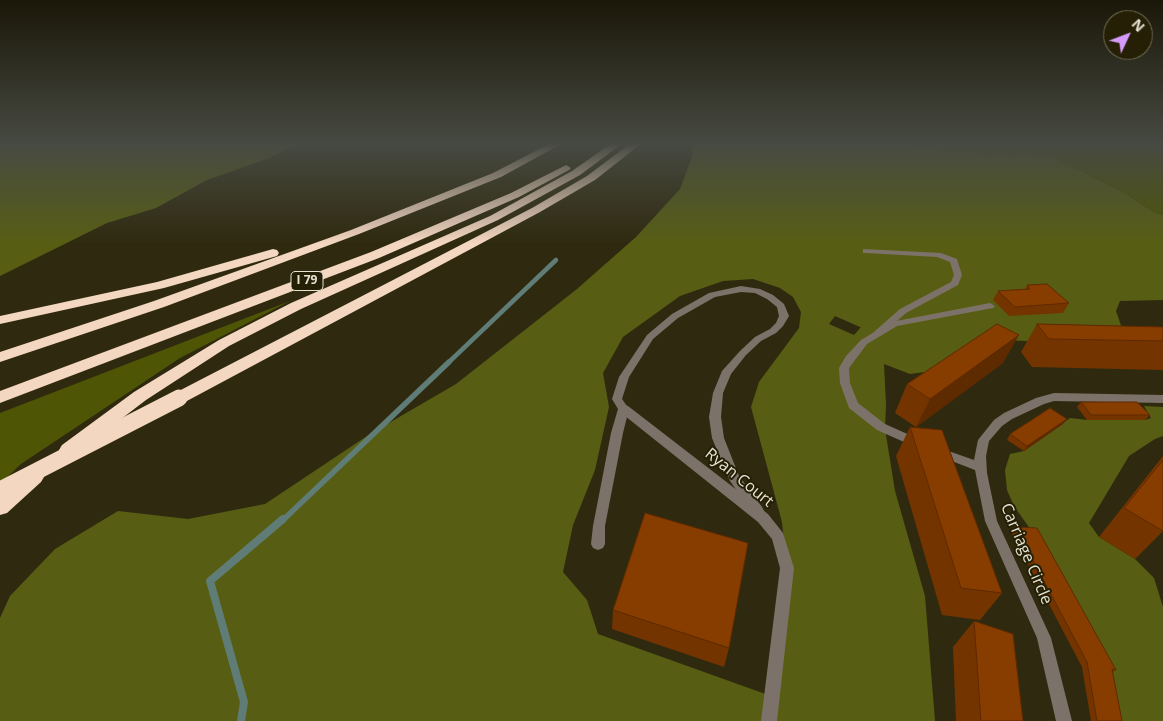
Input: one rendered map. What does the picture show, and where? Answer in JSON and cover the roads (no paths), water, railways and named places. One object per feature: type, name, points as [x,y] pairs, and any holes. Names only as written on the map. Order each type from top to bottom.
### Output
[{"type":"highway","name":"I 79","points":[[0,357],[168,300],[414,210],[493,177]]},
{"type":"highway","name":"I 79","points":[[0,397],[222,314],[458,221],[549,177]]},
{"type":"highway","points":[[0,507],[38,474],[109,418],[224,343],[296,306],[501,215],[570,177]]},
{"type":"highway","points":[[0,490],[536,210],[593,177]]},
{"type":"highway","points":[[0,320],[108,297],[192,276],[414,210]]},
{"type":"street","points":[[866,250],[938,255],[954,261],[958,275],[955,283],[903,311],[878,333]]},
{"type":"street","points":[[598,544],[600,517],[617,433],[624,409],[617,399],[624,377],[650,337],[675,316],[727,290],[740,289],[770,297],[781,306],[784,316],[780,324],[743,353],[726,373],[718,393],[715,417],[718,438],[734,478],[763,518]]},
{"type":"street","points":[[981,467],[881,427],[853,405],[845,383],[844,368],[864,342],[894,324],[990,306]]},
{"type":"street","name":"Carriage Circle","points":[[1064,721],[1044,638],[991,522],[982,483],[980,456],[984,440],[998,423],[1021,409],[1054,397],[1163,399]]},
{"type":"street","name":"Ryan Court","points":[[624,409],[763,518],[778,537],[787,568],[768,721]]},
{"type":"waterway","points":[[448,363],[556,260]]},
{"type":"waterway","points":[[282,521],[449,362]]},
{"type":"waterway","points":[[241,721],[244,702],[210,581],[283,519]]}]
